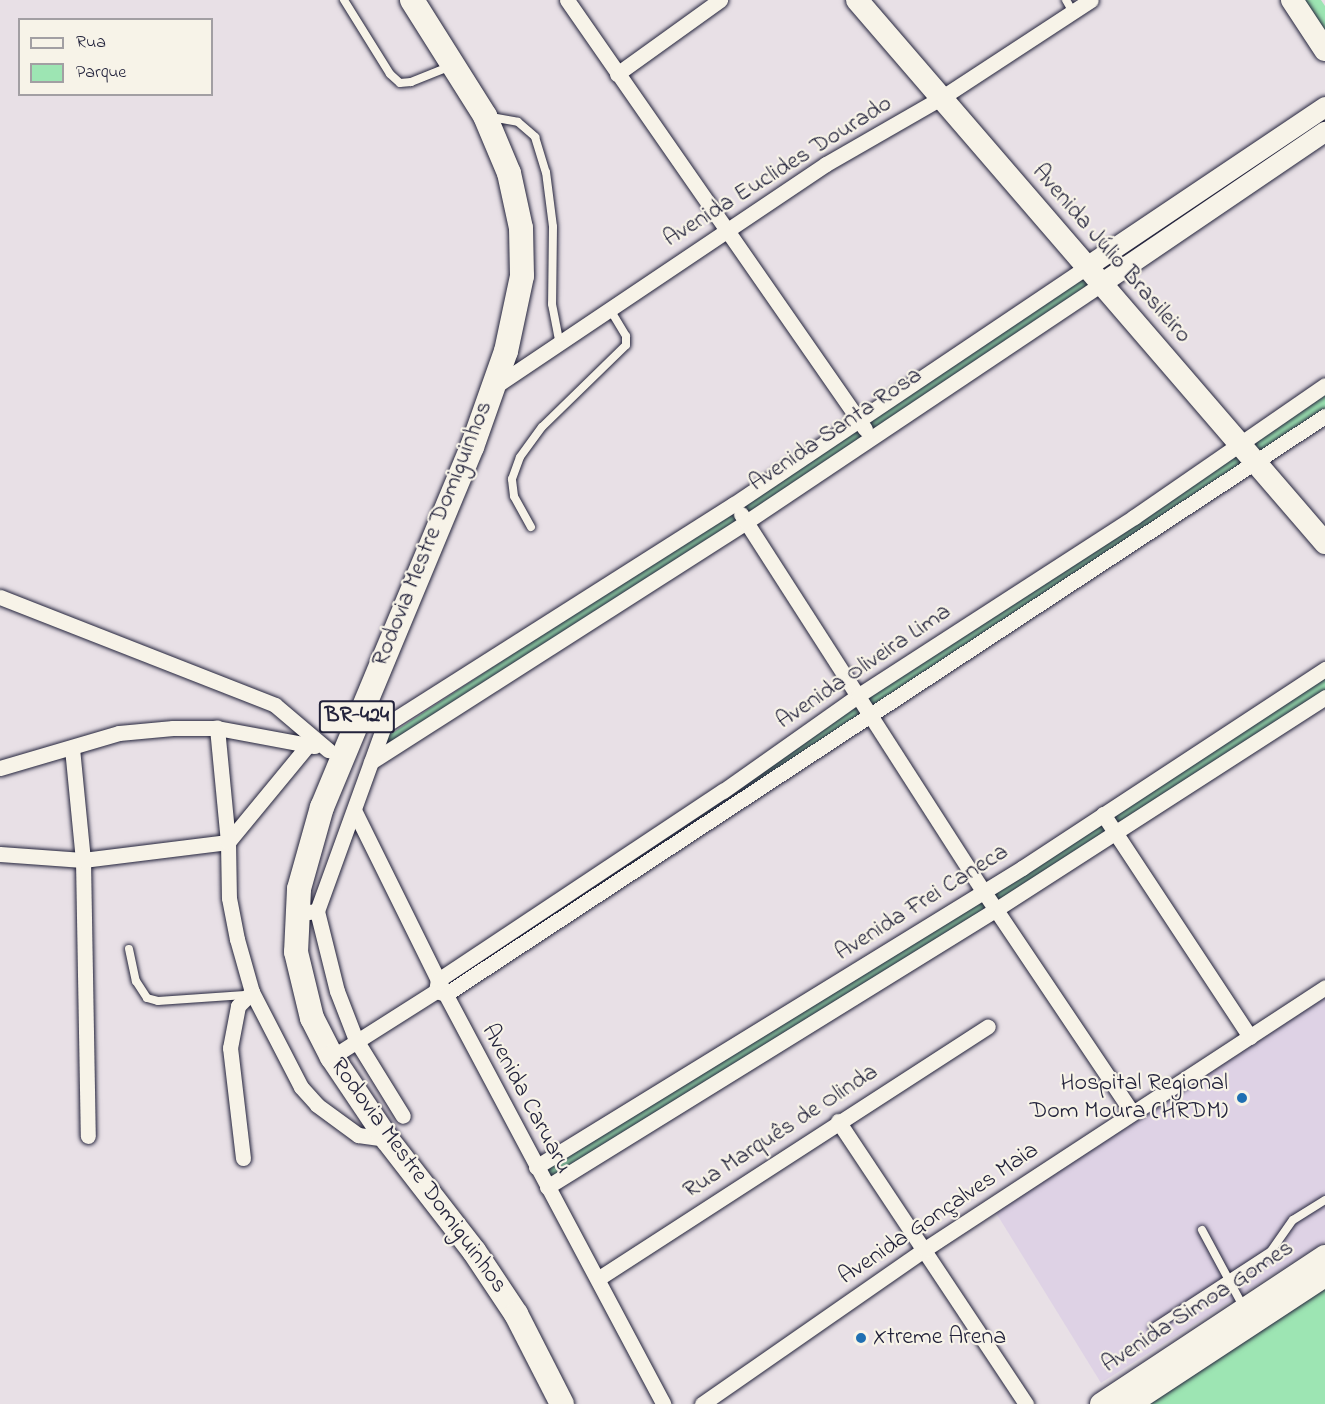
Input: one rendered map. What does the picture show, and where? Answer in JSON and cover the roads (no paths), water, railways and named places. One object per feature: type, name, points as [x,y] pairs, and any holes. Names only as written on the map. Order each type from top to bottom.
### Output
[{"type":"main road","name":"Rodovia Mestre Domiguinhos","points":[[412,0],[455,64],[485,116],[509,172],[522,228],[522,276],[516,315],[494,387],[360,709],[335,752],[307,855],[302,988],[312,1018],[332,1057],[387,1139],[504,1296],[562,1404]]},
{"type":"main road","name":"Avenida Júlio Brasileiro","points":[[857,0],[1325,543]]},
{"type":"main road","points":[[1292,0],[1325,50]]},
{"type":"main road","name":"Avenida Simoa Gomes","points":[[1131,1404],[1276,1298],[1325,1256]]},
{"type":"main road","name":"Avenida Simoa Gomes","points":[[1276,1298],[1325,1276]]},
{"type":"main road","name":"Avenida Simoa Gomes","points":[[1101,1404],[1250,1316]]},
{"type":"street","points":[[567,0],[870,436]]},
{"type":"street","points":[[617,74],[720,0]]},
{"type":"street","name":"Avenida Euclides Dourado","points":[[494,387],[608,307],[826,164],[941,98],[1070,6],[1090,0]]},
{"type":"street","name":"Avenida Santa Rosa","points":[[371,762],[746,522],[1094,276],[1325,107]]},
{"type":"street","name":"Avenida Santa Rosa","points":[[384,726],[734,504],[859,421],[1325,132]]},
{"type":"street","name":"Avenida Oliveira Lima","points":[[440,988],[558,900],[859,695],[1240,444],[1325,385]]},
{"type":"street","name":"Avenida Oliveira Lima","points":[[332,1057],[440,988],[566,914],[1325,416]]},
{"type":"street","points":[[734,504],[984,892],[1131,1112]]},
{"type":"street","points":[[0,597],[275,705],[335,752]]},
{"type":"street","name":"Avenida Frei Caneca","points":[[536,1167],[984,892],[1325,669]]},
{"type":"street","name":"Avenida Frei Caneca","points":[[547,1187],[996,910],[1325,696]]},
{"type":"street","points":[[360,709],[384,726],[355,812],[306,913],[356,1040],[404,1116]]},
{"type":"street","points":[[0,768],[119,733],[217,728],[335,752]]},
{"type":"street","points":[[217,728],[228,842],[230,898],[248,994],[292,1073],[317,1105],[358,1135],[387,1139]]},
{"type":"street","points":[[0,854],[83,860],[228,842],[308,745]]},
{"type":"street","points":[[72,748],[83,860],[88,1136]]},
{"type":"street","name":"Avenida Caruaru","points":[[355,812],[440,988],[536,1167],[599,1278],[663,1404]]},
{"type":"street","points":[[1103,814],[1250,1037]]},
{"type":"street","points":[[558,900],[566,914]]},
{"type":"street","name":"Avenida Gonçalves Maia","points":[[702,1404],[926,1249],[1131,1112],[1325,987]]},
{"type":"street","points":[[243,1158],[230,1048],[236,1013],[248,994]]},
{"type":"street","name":"Rua Marquês de Olinda","points":[[599,1278],[838,1121],[988,1026]]},
{"type":"street","points":[[669,1085],[680,1103]]},
{"type":"street","points":[[838,1121],[926,1249],[1026,1404]]},
{"type":"lane","points":[[344,0],[390,74],[400,83],[411,82],[455,64]]},
{"type":"lane","points":[[485,116],[518,122],[535,137],[546,172],[553,227],[552,303],[559,341]]},
{"type":"lane","points":[[531,527],[514,496],[512,479],[520,457],[542,427],[626,345],[626,336],[608,307]]},
{"type":"lane","points":[[129,949],[136,981],[147,998],[158,1001],[248,994]]},
{"type":"lane","points":[[1153,1328],[1271,1251],[1293,1220],[1325,1200]]},
{"type":"lane","points":[[1202,1230],[1250,1316]]},
{"type":"place","name":"Hospital Regional Dom Moura (HRDM)","points":[[1242,1098]]},
{"type":"place","name":"Xtreme Arena","points":[[861,1338]]}]
